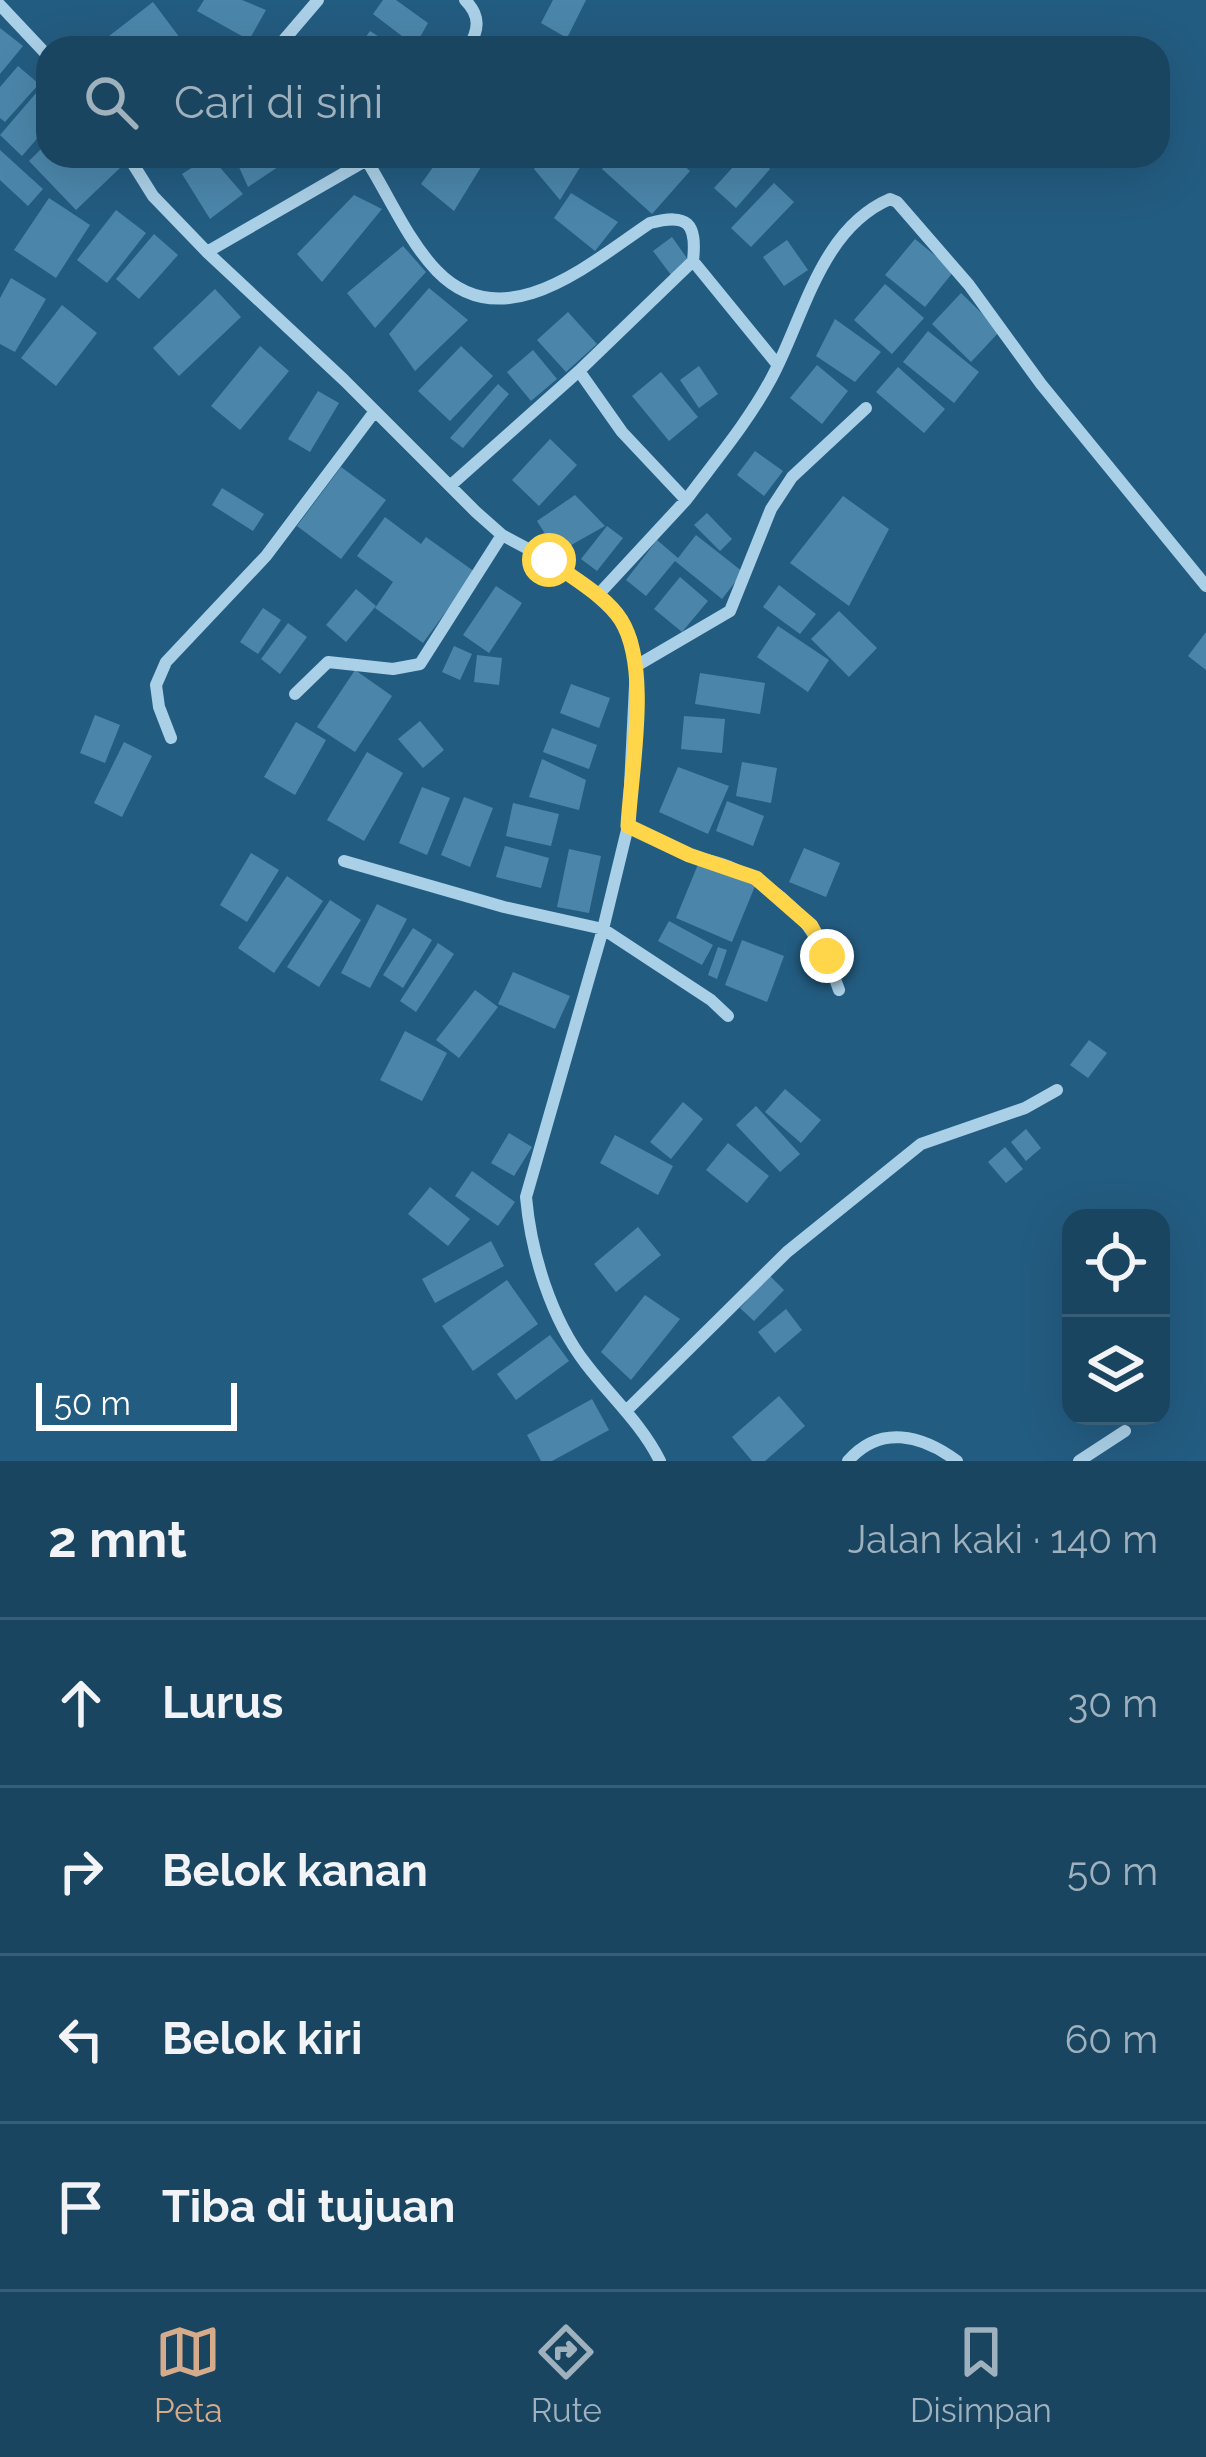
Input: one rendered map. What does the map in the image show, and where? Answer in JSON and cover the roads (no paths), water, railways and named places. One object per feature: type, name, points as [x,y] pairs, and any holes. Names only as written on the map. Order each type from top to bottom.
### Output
[{"type":"street","points":[[287,36],[317,0]]},
{"type":"street","points":[[466,0],[477,14],[475,36]]},
{"type":"street","points":[[0,5],[36,43]]},
{"type":"street","points":[[136,168],[153,196],[207,252],[502,535],[549,560],[597,596],[619,616],[631,639],[637,666],[628,826],[526,1197],[529,1230],[565,1331],[601,1384],[627,1410],[659,1461]]},
{"type":"street","points":[[207,252],[354,168]]},
{"type":"street","points":[[375,168],[440,274],[473,295],[494,301],[524,296],[564,279],[650,223],[683,220],[691,225],[695,237],[693,260],[579,371],[451,485]]},
{"type":"street","points":[[597,596],[686,500],[736,434],[778,364],[842,236],[862,212],[890,200],[897,202],[969,285],[1041,384],[1206,586]]},
{"type":"street","points":[[693,260],[778,364]]},
{"type":"street","points":[[579,371],[631,442],[686,500]]},
{"type":"street","points":[[637,666],[730,611],[771,509],[792,478],[866,408]]},
{"type":"street","points":[[172,738],[156,685],[166,662],[266,556],[375,411]]},
{"type":"street","points":[[295,694],[328,662],[393,668],[420,664],[502,535]]},
{"type":"street","points":[[628,826],[689,855],[756,878],[811,926],[839,990]]},
{"type":"street","points":[[344,860],[504,907],[603,929],[728,1016]]},
{"type":"street","points":[[627,1410],[787,1252],[921,1144],[1024,1108],[1057,1090]]},
{"type":"street","points":[[1078,1461],[1125,1431]]},
{"type":"street","points":[[848,1461],[867,1444],[898,1436],[935,1445],[957,1461]]}]
